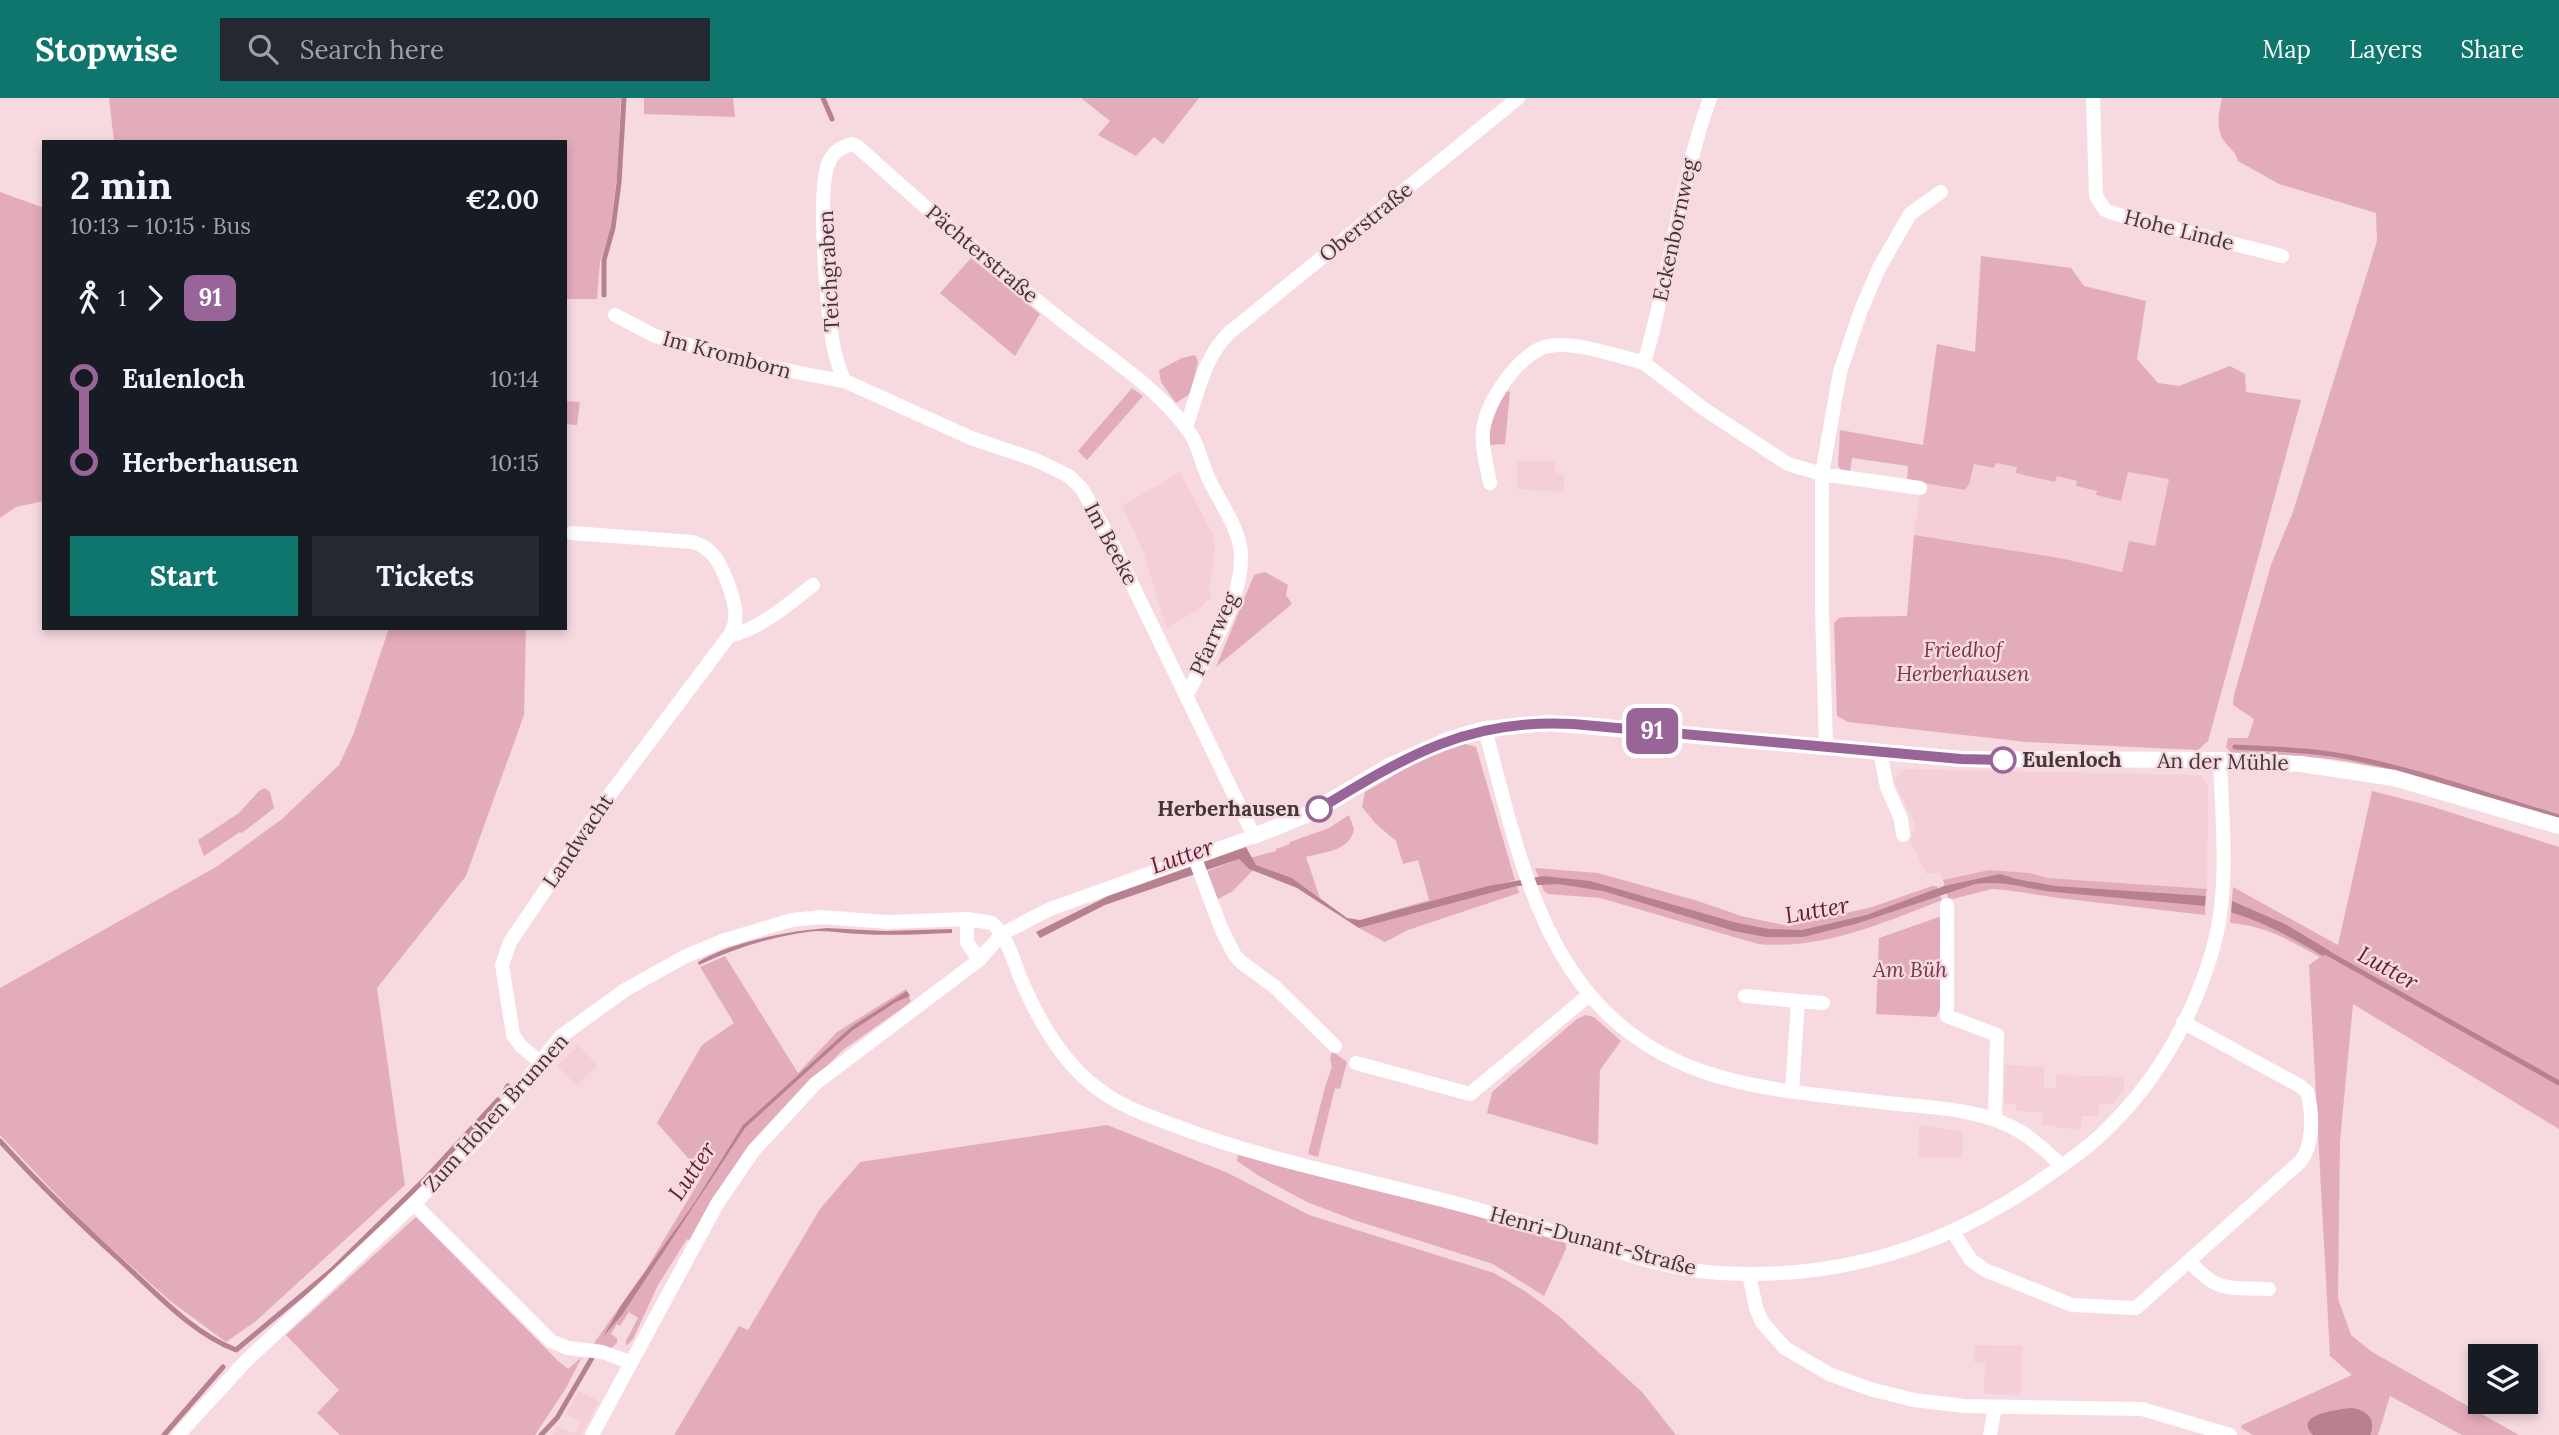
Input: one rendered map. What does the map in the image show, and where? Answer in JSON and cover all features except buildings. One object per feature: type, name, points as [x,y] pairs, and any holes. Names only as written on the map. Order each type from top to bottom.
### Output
[{"type":"street","name":"Oberstraße","points":[[1186,427],[1208,360],[1215,347],[1229,332],[1518,98]]},
{"type":"street","name":"Eckenbornweg","points":[[1644,363],[1689,163],[1710,98]]},
{"type":"street","name":"Hohe Linde","points":[[2093,98],[2096,196],[2105,210],[2282,256]]},
{"type":"street","name":"Pächterstraße","points":[[830,160],[846,146],[858,147],[968,244],[1136,379],[1171,409],[1186,427]]},
{"type":"street","name":"Teichgraben","points":[[830,160],[826,172],[824,217],[830,326],[836,359],[844,381]]},
{"type":"street","points":[[1826,747],[1822,474],[1840,372],[1861,310],[1879,268],[1910,214],[1941,192]]},
{"type":"street","name":"Im Kromborn","points":[[615,315],[655,336],[765,366],[844,381]]},
{"type":"street","points":[[1490,483],[1482,441],[1486,415],[1497,393],[1525,357],[1538,349],[1557,345],[1644,363],[1694,402],[1787,464],[1822,474],[1920,488]]},
{"type":"street","name":"Im Beeke","points":[[844,381],[971,438],[1052,466],[1082,489],[1113,545],[1254,836]]},
{"type":"street","name":"Pfarrweg","points":[[1186,427],[1236,531],[1241,548],[1234,595],[1187,695]]},
{"type":"street","name":"Landwacht","points":[[540,1062],[521,1046],[513,1034],[502,965],[509,942],[608,797],[729,636],[736,621],[733,601],[719,562],[710,550],[693,542],[572,533]]},
{"type":"street","points":[[729,636],[748,631],[772,617],[813,585]]},
{"type":"street","name":"An der Mühle","points":[[1002,934],[1050,909],[1197,865],[1254,836],[1307,816],[1423,750],[1485,729],[1548,723],[1961,759],[2220,760],[2301,764],[2383,775],[2559,826]]},
{"type":"street","points":[[1485,729],[1521,862],[1548,933],[1589,995],[1632,1034],[1671,1058],[1732,1080],[1792,1091],[1959,1111],[1995,1119],[2033,1140],[2062,1166]]},
{"type":"street","points":[[1880,752],[1887,787],[1901,819],[1903,835]]},
{"type":"street","name":"Henri-Dunant-Straße","points":[[1002,934],[1029,998],[1052,1039],[1086,1079],[1127,1107],[1240,1148],[1459,1204],[1647,1260],[1695,1270],[1749,1274],[1801,1272],[1894,1255],[1953,1232],[1998,1208],[2062,1166],[2108,1129],[2131,1104],[2160,1064],[2183,1022],[2206,966],[2219,920],[2223,884],[2220,760]]},
{"type":"street","points":[[1197,865],[1234,954],[1275,987],[1335,1046]]},
{"type":"street","points":[[1947,905],[1947,1016],[1997,1035],[1995,1119]]},
{"type":"street","name":"Zum Hohen Brunnen","points":[[178,1435],[246,1361],[414,1205],[499,1116],[560,1037],[625,990],[674,962],[722,941],[792,920],[812,918],[888,922],[967,919],[992,923],[1002,934]]},
{"type":"street","points":[[967,919],[967,942],[979,960]]},
{"type":"street","points":[[592,1435],[717,1204],[768,1133],[824,1076],[979,960],[1002,934]]},
{"type":"street","points":[[1356,1063],[1469,1094],[1589,995]]},
{"type":"street","points":[[1745,996],[1824,1003]]},
{"type":"street","points":[[1792,1091],[1798,1001]]},
{"type":"street","points":[[1953,1232],[1971,1260],[1985,1270],[2072,1305],[2136,1308],[2300,1163],[2307,1152],[2310,1135],[2309,1098],[2303,1088],[2183,1022]]},
{"type":"street","points":[[414,1205],[551,1341],[568,1348],[611,1354],[630,1362]]},
{"type":"street","points":[[2189,1261],[2207,1280],[2217,1286],[2269,1289]]},
{"type":"street","points":[[1749,1274],[1756,1308],[1769,1332],[1785,1348],[1815,1367],[1860,1385],[1914,1400],[1951,1405],[2142,1409],[2204,1431],[2226,1434]]},
{"type":"street","points":[[1990,1435],[1995,1406]]},
{"type":"shaded area","points":[[1517,461],[1555,461],[1555,472],[1564,476],[1564,492],[1517,489]]},
{"type":"shaded area","points":[[1974,463],[1994,468],[1998,463],[2017,467],[2017,473],[2055,481],[2057,476],[2077,481],[2077,486],[2098,491],[2097,495],[2121,500],[2128,472],[2170,479],[2155,546],[2122,572],[2060,558],[1914,535],[1921,483],[1969,484]]},
{"type":"shaded area","points":[[1180,472],[1213,535],[1215,546],[1208,590],[1212,598],[1166,628],[1143,551],[1122,506]]},
{"type":"shaded area","points":[[1904,769],[2200,775],[2208,784],[2207,889],[2048,878],[2030,873],[1989,870],[1943,880],[1940,873],[1926,874],[1910,840],[1916,827],[1894,781]]},
{"type":"shaded area","points":[[1246,847],[1256,865],[1292,878],[1347,918],[1360,920],[1488,886],[1543,876],[1590,881],[1737,923],[1769,929],[1802,930],[1866,915],[1944,886],[2000,874],[2055,886],[2206,896],[2232,901],[2285,924],[2330,951],[2323,956],[2267,926],[2238,914],[2206,906],[2055,892],[1997,883],[1975,884],[1856,924],[1803,937],[1766,937],[1734,931],[1603,891],[1558,884],[1517,886],[1359,928],[1297,888],[1249,869],[1239,859],[1105,905],[1040,938],[1036,932],[1108,896]]},
{"type":"shaded area","points":[[827,928],[884,931],[952,929],[952,933],[884,935],[814,931],[766,940],[699,965],[698,962],[726,949],[760,939]]},
{"type":"shaded area","points":[[907,991],[910,996],[853,1030],[745,1128],[622,1315],[603,1337],[622,1304],[695,1202],[743,1125],[851,1027]]},
{"type":"shaded area","points":[[578,1045],[598,1065],[577,1086],[557,1066]]},
{"type":"shaded area","points":[[2005,1065],[2044,1067],[2044,1088],[2056,1088],[2056,1075],[2124,1077],[2124,1090],[2112,1104],[2099,1104],[2098,1116],[2082,1116],[2081,1129],[2055,1128],[2054,1125],[2042,1125],[2042,1112],[2016,1111],[2016,1104],[2004,1104]]},
{"type":"shaded area","points":[[1919,1125],[1963,1132],[1962,1158],[1918,1157]]},
{"type":"shaded area","points":[[1974,1345],[2022,1346],[2021,1395],[1984,1394],[1985,1363],[1974,1362]]},
{"type":"shaded area","points":[[579,1391],[599,1401],[581,1435],[552,1435],[557,1426],[574,1434],[580,1422],[566,1414]]},
{"type":"shaded area","points":[[2350,1408],[2361,1410],[2369,1416],[2372,1424],[2370,1435],[2313,1435],[2308,1428],[2308,1422],[2319,1414]]},
{"type":"green space","points":[[109,98],[621,98],[617,176],[610,230],[600,262],[597,299],[567,299],[567,140],[114,140]]},
{"type":"green space","points":[[644,98],[733,98],[735,117],[644,114]]},
{"type":"green space","points":[[1081,98],[1199,98],[1163,144],[1154,137],[1136,156],[1098,135],[1110,121]]},
{"type":"green space","points":[[2222,98],[2559,98],[2559,821],[2377,767],[2321,758],[2232,754],[2226,747],[2228,738],[2248,738],[2254,719],[2233,705],[2234,695],[2271,565],[2293,512],[2377,241],[2376,213],[2279,184],[2238,161],[2220,133]]},
{"type":"green space","points":[[0,192],[42,207],[42,501],[16,507],[0,518]]},
{"type":"green space","name":"Friedhof Herberhausen","points":[[1981,256],[2071,268],[2084,286],[2146,301],[2137,359],[2158,383],[2179,386],[2230,366],[2245,374],[2246,392],[2301,400],[2208,741],[2198,750],[2026,742],[1848,722],[1837,716],[1834,623],[1839,618],[1846,617],[1907,616],[1914,535],[2060,558],[2122,572],[2129,541],[2155,546],[2169,479],[2128,472],[2121,501],[2096,495],[2097,491],[2076,486],[2077,481],[2057,476],[2055,482],[2016,473],[2017,467],[1996,463],[1994,468],[1974,464],[1965,490],[1907,480],[1908,466],[1852,458],[1850,472],[1842,471],[1838,466],[1840,430],[1923,445],[1937,344],[1975,352]]},
{"type":"green space","points":[[971,258],[1040,314],[1015,356],[940,293]]},
{"type":"green space","points":[[1195,355],[1198,362],[1190,394],[1176,403],[1161,382],[1159,370],[1182,358]]},
{"type":"green space","points":[[1132,388],[1143,396],[1087,460],[1078,451]]},
{"type":"green space","points":[[1507,391],[1510,392],[1505,444],[1488,445],[1494,417]]},
{"type":"green space","points":[[567,401],[580,402],[577,425],[567,424]]},
{"type":"green space","points":[[1265,572],[1288,585],[1286,595],[1292,604],[1216,667],[1254,575]]},
{"type":"green space","points":[[388,630],[526,630],[524,715],[466,876],[377,988],[405,1185],[256,1321],[226,1342],[169,1300],[85,1225],[0,1135],[0,988],[216,867],[282,819],[339,765],[354,733]]},
{"type":"green space","points":[[1462,743],[1476,747],[1515,880],[1360,920],[1429,900],[1418,860],[1403,864],[1396,841],[1376,824],[1362,807],[1365,792],[1417,762]]},
{"type":"green space","points":[[265,788],[270,792],[274,808],[242,833],[204,856],[198,840],[239,813]]},
{"type":"green space","points":[[2372,791],[2427,805],[2559,847],[2559,1129],[2353,1004],[2340,1141],[2338,1299],[2351,1335],[2372,1352],[2468,1406],[2468,1414],[2482,1414],[2519,1435],[2462,1435],[2390,1396],[2378,1435],[2253,1435],[2241,1428],[2242,1425],[2352,1375],[2330,1356],[2309,965],[2320,957],[2266,931],[2230,923],[2233,887],[2338,945]]},
{"type":"green space","points":[[1349,815],[1354,829],[1348,842],[1335,849],[1306,857],[1320,898],[1292,878],[1256,865],[1250,858],[1276,851],[1290,842],[1329,828]]},
{"type":"green space","points":[[1239,859],[1253,870],[1233,891],[1216,900],[1205,872]]},
{"type":"green space","points":[[1535,868],[1598,873],[1741,916],[1789,926],[1872,907],[1937,886],[1938,890],[1866,915],[1824,926],[1822,932],[1856,924],[1940,895],[1942,900],[1875,926],[1829,939],[1782,945],[1758,944],[1600,898],[1548,894],[1544,891]]},
{"type":"green space","points":[[1989,870],[2030,873],[2048,878],[2207,889],[2205,915],[1992,889],[1948,898],[1943,880]]},
{"type":"green space","points":[[1517,886],[1519,893],[1408,930],[1385,942],[1359,928]]},
{"type":"green space","name":"Am Büh","points":[[1942,916],[1943,1003],[1936,1017],[1876,1014],[1879,938]]},
{"type":"green space","points":[[725,956],[798,1073],[837,1032],[906,989],[911,1002],[843,1050],[775,1118],[691,1241],[687,1239],[658,1285],[633,1339],[626,1346],[638,1318],[629,1312],[611,1334],[617,1338],[617,1343],[610,1349],[594,1343],[645,1271],[703,1175],[657,1123],[702,1045],[734,1023],[700,967]]},
{"type":"green space","points":[[1585,1015],[1594,1017],[1621,1041],[1600,1070],[1598,1145],[1487,1113],[1492,1092]]},
{"type":"green space","points":[[1332,1051],[1347,1062],[1340,1089],[1335,1088],[1318,1157],[1308,1154],[1332,1067]]},
{"type":"green space","points":[[1107,1125],[1228,1173],[1309,1215],[1494,1273],[1525,1291],[1560,1317],[1642,1392],[1676,1435],[674,1435],[739,1326],[748,1330],[820,1209],[860,1162]]},
{"type":"green space","points":[[1238,1155],[1489,1219],[1566,1243],[1566,1249],[1544,1296],[1493,1264],[1354,1220],[1307,1202],[1259,1176],[1237,1161]]},
{"type":"green space","points":[[416,1217],[557,1360],[568,1369],[582,1357],[566,1388],[535,1435],[340,1435],[317,1413],[339,1390],[286,1335]]},
{"type":"pier","points":[[2206,892],[2232,898],[2231,914],[2205,910]]},
{"type":"waterway","points":[[604,295],[604,260],[613,228],[619,183],[624,98]]},
{"type":"waterway","name":"Teichgraben","points":[[823,98],[832,119]]},
{"type":"waterway","points":[[2235,747],[2312,752],[2358,759],[2434,778],[2559,817]]},
{"type":"waterway","name":"Lutter","points":[[2322,950],[2559,1083]]},
{"type":"waterway","points":[[0,1141],[75,1218],[176,1312],[205,1334],[236,1350],[332,1270],[426,1178],[498,1100]]},
{"type":"waterway","name":"Lutter","points":[[541,1435],[557,1418],[592,1358]]},
{"type":"waterway","points":[[164,1435],[223,1367]]},
{"type":"bus line","name":"91","points":[[1319,809],[1391,765],[1423,750],[1485,729],[1520,724],[1573,724],[1961,759],[2003,760]]},
{"type":"place","name":"Eulenloch","points":[[2003,760]]},
{"type":"place","name":"Herberhausen","points":[[1319,809]]}]
